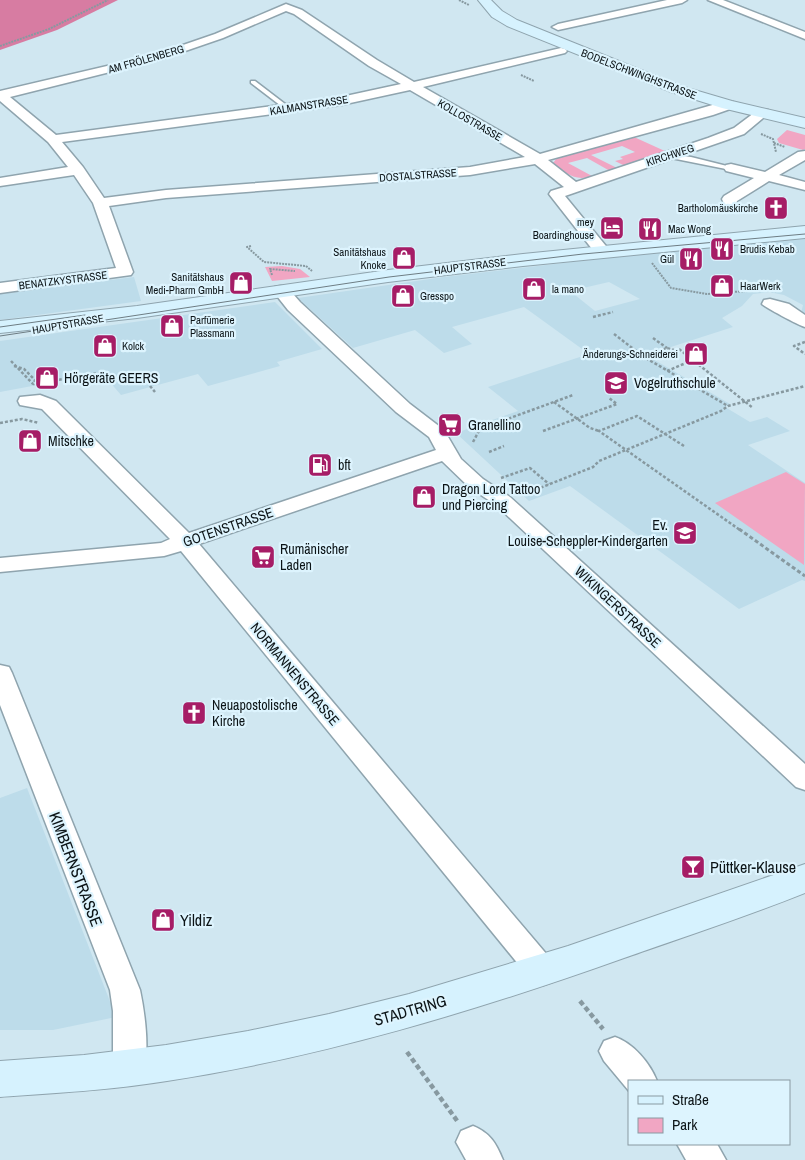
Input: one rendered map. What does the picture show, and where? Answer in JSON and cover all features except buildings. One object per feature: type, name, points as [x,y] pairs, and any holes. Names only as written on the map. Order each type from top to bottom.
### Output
[{"type":"street","name":"BODELSCHWINGHSTRASSE","points":[[484,0],[491,9],[503,18],[658,82],[728,105],[805,123]]},
{"type":"street","points":[[558,27],[682,0]]},
{"type":"street","points":[[713,0],[805,36]]},
{"type":"street","name":"KOLLOSTRASSE","points":[[288,2],[294,9],[373,63],[538,159],[573,187]]},
{"type":"street","name":"AM FRÖLENBERG","points":[[0,95],[158,57],[219,36],[288,2]]},
{"type":"street","name":"KALMANSTRASSE","points":[[53,139],[341,101],[561,51]]},
{"type":"street","points":[[0,95],[53,139],[78,170],[100,204]]},
{"type":"street","name":"DOSTALSTRASSE","points":[[100,204],[198,191],[456,172],[538,159],[728,105]]},
{"type":"street","name":"KIRCHWEG","points":[[573,187],[714,141],[744,127],[763,113]]},
{"type":"street","points":[[730,203],[730,199],[796,160]]},
{"type":"street","points":[[731,168],[805,186]]},
{"type":"street","points":[[0,182],[78,170]]},
{"type":"street","points":[[573,187],[556,194],[602,251]]},
{"type":"street","name":"BENATZKYSTRASSE","points":[[0,288],[125,272],[100,204]]},
{"type":"street","name":"HAUPTSTRASSE","points":[[0,336],[137,312],[281,291],[602,251],[805,232]]},
{"type":"street","name":"WIKINGERSTRASSE","points":[[281,291],[294,306],[402,408],[418,418],[437,434],[453,462],[470,478],[503,501],[805,780]]},
{"type":"street","points":[[770,304],[783,308],[805,322]]},
{"type":"street","name":"HAUPTSTRASSE","points":[[0,327],[137,312]]},
{"type":"street","name":"NORMANNENSTRASSE","points":[[30,393],[49,405],[64,419],[185,542],[543,972]]},
{"type":"street","name":"GOTENSTRASSE","points":[[0,564],[164,549],[431,457],[448,454]]},
{"type":"street","name":"KIMBERNSTRASSE","points":[[0,674],[125,990],[130,1011],[129,1068]]},
{"type":"street","name":"STADTRING","points":[[0,1079],[129,1068],[218,1056],[283,1043],[368,1022],[543,972],[805,878]]},
{"type":"street","points":[[615,1052],[639,1080]]},
{"type":"street","points":[[695,1145],[708,1160]]},
{"type":"lane","points":[[253,82],[288,108]]},
{"type":"lane","points":[[668,156],[692,159],[731,168]]},
{"type":"path","points":[[0,46],[49,29],[108,0]]},
{"type":"path","points":[[744,127],[773,139],[775,151],[796,160]]},
{"type":"path","points":[[251,246],[247,247],[261,261],[306,266],[317,276]]},
{"type":"path","points":[[649,260],[671,288],[707,294],[759,290]]},
{"type":"path","points":[[593,317],[613,312]]},
{"type":"path","points":[[614,334],[644,357],[728,406]]},
{"type":"path","points":[[653,338],[667,348],[674,350]]},
{"type":"path","points":[[805,342],[794,346],[805,354]]},
{"type":"path","points":[[644,357],[667,348]]},
{"type":"path","points":[[679,348],[753,408]]},
{"type":"path","points":[[667,371],[693,360]]},
{"type":"path","points":[[11,361],[14,366],[24,369],[35,380],[30,393]]},
{"type":"path","points":[[30,393],[99,373]]},
{"type":"path","points":[[150,386],[155,392]]},
{"type":"path","points":[[517,497],[593,467],[599,461],[721,411],[728,406],[805,386]]},
{"type":"path","points":[[473,442],[480,428],[573,395]]},
{"type":"path","points":[[543,432],[617,404],[609,398]]},
{"type":"path","points":[[554,402],[590,428],[599,431],[805,576]]},
{"type":"path","points":[[599,431],[637,416],[684,446]]},
{"type":"path","points":[[0,423],[22,420],[44,424],[64,419]]},
{"type":"path","points":[[489,452],[504,446]]},
{"type":"path","points":[[496,479],[530,468],[549,484]]},
{"type":"path","points":[[580,1001],[613,1042],[615,1052]]},
{"type":"path","points":[[407,1052],[479,1151]]},
{"type":"shaded area","points":[[0,0],[118,0],[57,30],[0,50]]},
{"type":"shaded area","points":[[805,239],[805,315],[801,313],[803,305],[784,295],[769,292],[753,294],[742,306],[722,318],[733,327],[646,355],[730,404],[725,407],[750,422],[767,417],[790,431],[748,445],[805,483],[805,581],[802,580],[739,609],[570,486],[529,501],[456,433],[518,411],[488,387],[589,354],[524,307],[452,327],[472,344],[444,353],[415,330],[353,348],[298,298],[444,277],[706,247]],"holes":[[[609,282],[640,299],[595,311],[570,291]]]},
{"type":"shaded area","points":[[134,277],[141,301],[0,320],[0,294]]},
{"type":"shaded area","points":[[275,302],[322,349],[277,362],[280,366],[208,386],[198,374],[121,395],[102,373],[0,392],[0,341]]},
{"type":"shaded area","points":[[27,788],[116,1017],[53,1030],[0,1030],[0,798]]},
{"type":"green space","points":[[787,130],[805,135],[805,149],[779,143],[777,139]]},
{"type":"green space","points":[[634,137],[667,152],[625,166],[615,161],[623,159],[620,157],[635,152],[622,146],[591,155],[619,169],[610,171],[587,158],[568,163],[592,176],[586,178],[571,176],[553,163],[557,158]]},
{"type":"green space","points":[[282,266],[300,269],[310,277],[272,281],[265,267]]},
{"type":"green space","points":[[786,472],[805,484],[804,565],[715,503]]},
{"type":"tram line","points":[[0,336],[389,277],[583,254],[805,234]]},
{"type":"tram line","points":[[0,327],[85,315]]},
{"type":"place","name":"Bartholomäuskirche","points":[[776,208]]},
{"type":"place","name":"mey Boardinghouse","points":[[612,228]]},
{"type":"place","name":"Mac Wong","points":[[650,229]]},
{"type":"place","name":"Brudis Kebab","points":[[722,249]]},
{"type":"place","name":"Sanitätshaus Knoke","points":[[404,258]]},
{"type":"place","name":"Gül","points":[[691,259]]},
{"type":"place","name":"Sanitätshaus Medi-Pharm GmbH","points":[[241,283]]},
{"type":"place","name":"HaarWerk","points":[[722,286]]},
{"type":"place","name":"la mano","points":[[534,289]]},
{"type":"place","name":"Gresspo","points":[[403,296]]},
{"type":"place","name":"Parfümerie Plassmann","points":[[172,326]]},
{"type":"place","name":"Kolck","points":[[105,346]]},
{"type":"place","name":"Änderungs-Schneiderei","points":[[696,354]]},
{"type":"place","name":"Hörgeräte GEERS","points":[[47,378]]},
{"type":"place","name":"Vogelruthschule","points":[[616,383]]},
{"type":"place","name":"Granellino","points":[[450,425]]},
{"type":"place","name":"Mitschke","points":[[30,441]]},
{"type":"place","name":"bft","points":[[320,465]]},
{"type":"place","name":"Dragon Lord Tattoo und Piercing","points":[[424,497]]},
{"type":"place","name":"Ev. Louise-Scheppler-Kindergarten","points":[[685,533]]},
{"type":"place","name":"Rumänischer Laden","points":[[263,557]]},
{"type":"place","name":"Neuapostolische Kirche","points":[[194,713]]},
{"type":"place","name":"Püttker-Klause","points":[[693,867]]},
{"type":"place","name":"Yildiz","points":[[163,920]]}]
